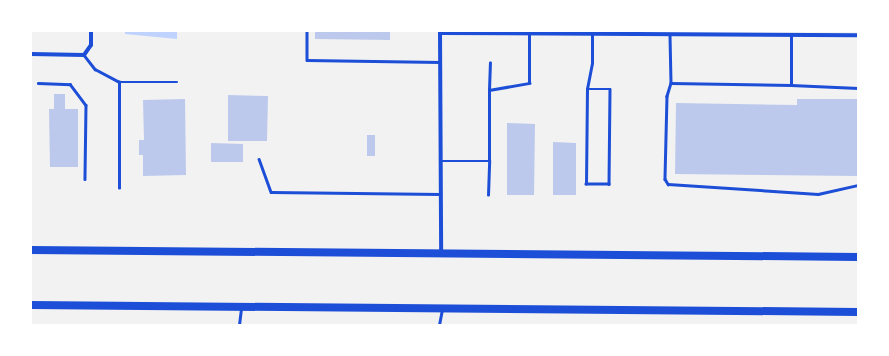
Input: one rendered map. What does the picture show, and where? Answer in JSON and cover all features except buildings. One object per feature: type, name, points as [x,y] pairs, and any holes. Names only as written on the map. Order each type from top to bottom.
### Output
[{"type":"highway","points":[[31,250],[858,256]]},
{"type":"highway","points":[[31,304],[858,312]]},
{"type":"street","points":[[31,54],[84,55],[91,45],[91,31]]},
{"type":"street","points":[[441,253],[440,32],[576,32],[592,34],[766,33],[791,35],[858,35]]},
{"type":"lane","points":[[307,31],[307,60],[440,62]]},
{"type":"lane","points":[[489,90],[528,82],[529,33]]},
{"type":"lane","points":[[587,89],[610,89],[609,184],[586,184],[587,89],[592,63],[592,34]]},
{"type":"lane","points":[[670,34],[671,84],[667,96],[665,156],[665,179],[668,184],[818,194],[858,185]]},
{"type":"lane","points":[[791,35],[791,85]]},
{"type":"lane","points":[[84,55],[95,69],[119,82],[177,82]]},
{"type":"lane","points":[[488,196],[490,62]]},
{"type":"lane","points":[[119,82],[119,188]]},
{"type":"lane","points":[[38,84],[70,84],[86,105],[85,179]]},
{"type":"lane","points":[[671,84],[791,85],[858,88]]},
{"type":"lane","points":[[259,159],[271,192],[441,194]]},
{"type":"lane","points":[[441,161],[488,161]]},
{"type":"lane","points":[[239,325],[241,305]]},
{"type":"lane","points":[[439,325],[443,307]]},
{"type":"water","points":[[125,31],[177,31],[177,39],[125,34]]}]
